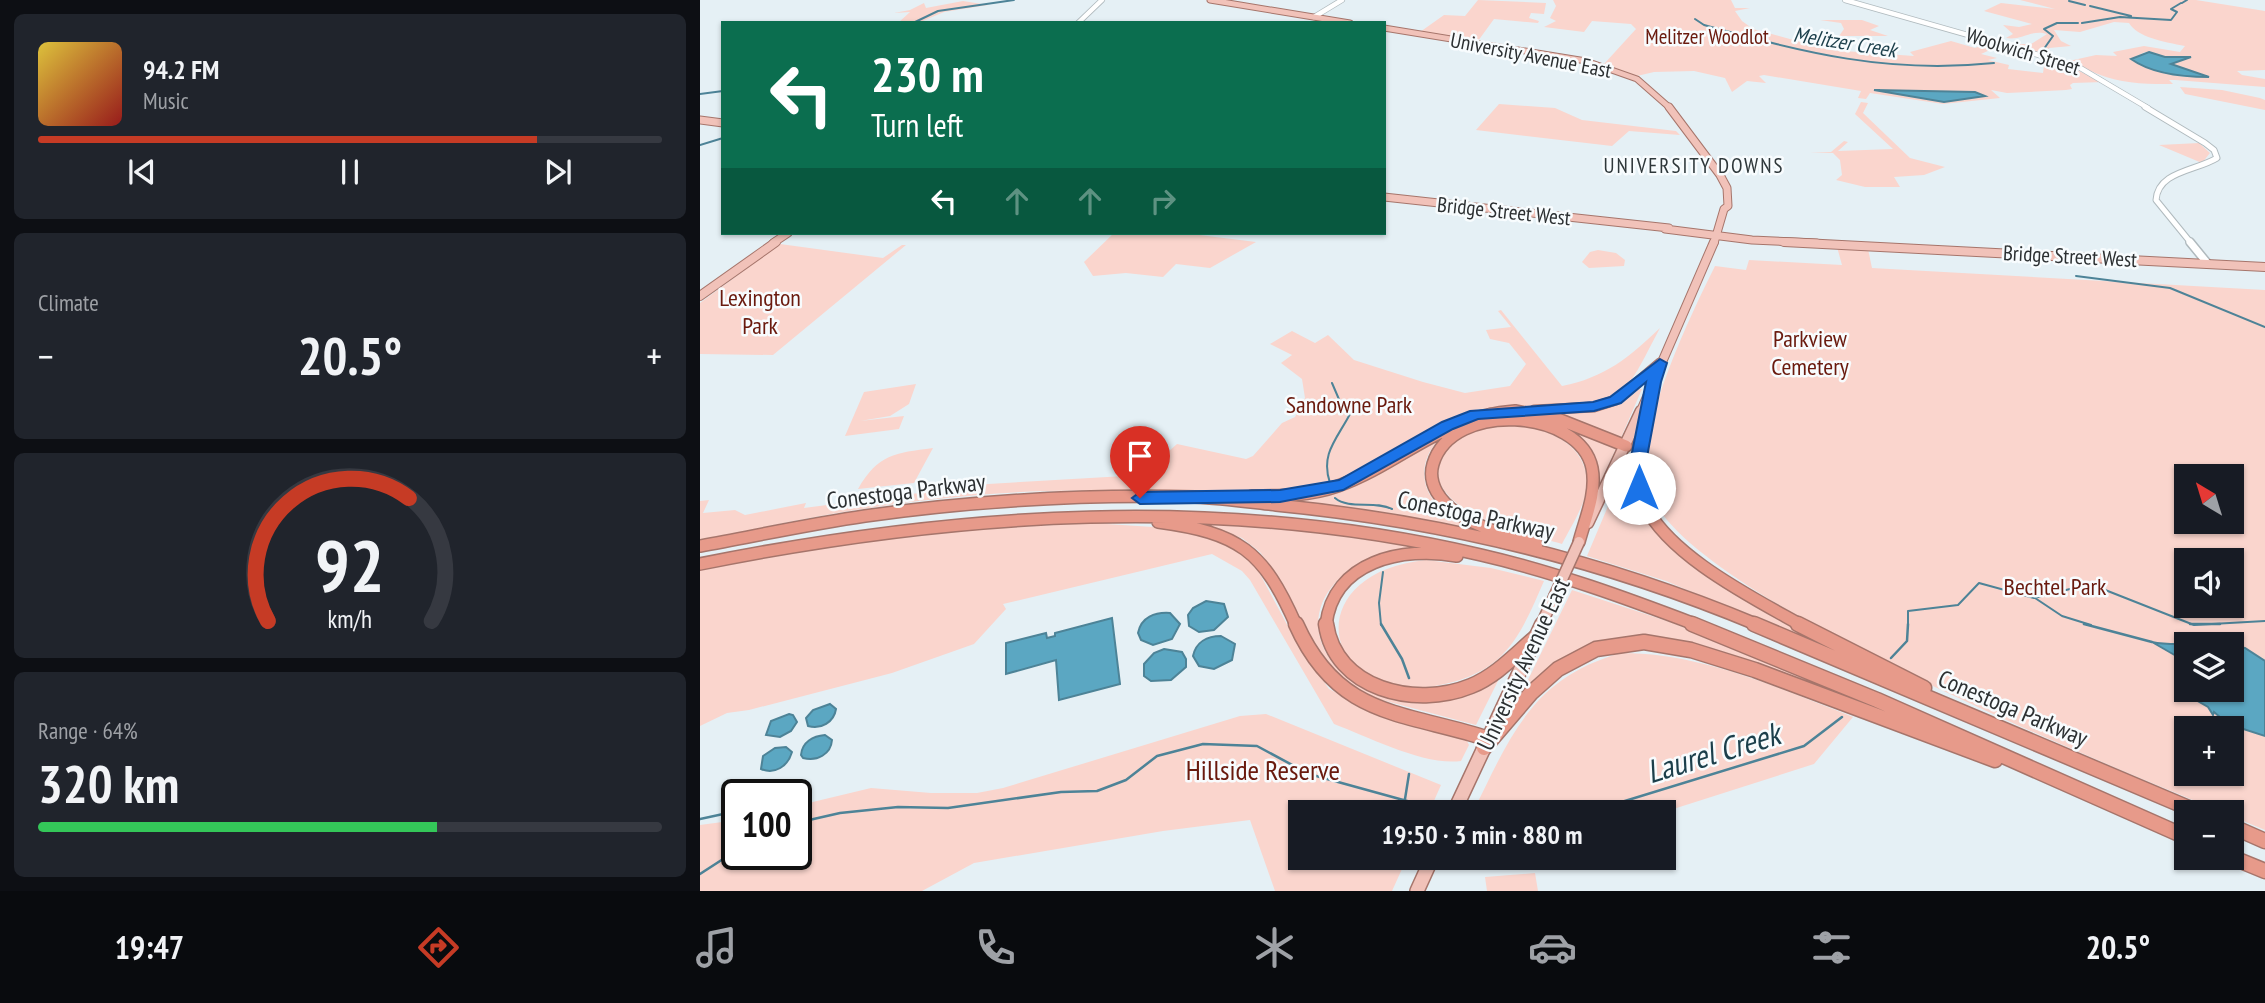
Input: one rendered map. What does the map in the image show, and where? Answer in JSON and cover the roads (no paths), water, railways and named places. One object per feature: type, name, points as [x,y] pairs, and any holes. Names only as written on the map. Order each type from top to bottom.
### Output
[{"type":"highway","points":[[1196,497],[1280,496],[1343,485],[1447,426],[1475,415],[1594,407],[1616,400],[1660,363]]},
{"type":"highway","points":[[1654,382],[1636,473],[1643,503],[1657,523],[1690,555],[1748,595],[1831,642],[2021,736]]},
{"type":"highway","points":[[1517,411],[1558,420],[1626,446]]},
{"type":"highway","points":[[1561,556],[1462,516],[1446,504],[1436,494],[1430,478],[1431,458],[1444,440],[1473,425],[1499,419],[1531,421],[1573,439],[1588,458],[1593,483],[1579,542]]},
{"type":"highway","name":"Conestoga Parkway","points":[[700,546],[802,526],[933,508],[1057,499],[1196,497],[1339,511],[1419,524],[1561,556],[1743,619],[2174,802]]},
{"type":"highway","points":[[1110,516],[1188,525],[1241,542],[1260,557],[1300,636],[1319,666],[1336,684],[1363,700],[1387,709],[1462,728],[1487,743],[1531,692],[1561,667],[1599,648],[1619,643],[1651,642],[1696,651],[1816,690],[2089,795]]},
{"type":"highway","name":"Conestoga Parkway","points":[[700,564],[900,529],[1008,519],[1110,516],[1249,519],[1418,541],[1527,568],[1619,596],[1721,634],[2174,832]]},
{"type":"highway","points":[[1527,568],[1429,552],[1383,558],[1340,584],[1330,600],[1324,619],[1325,634],[1342,668],[1366,684],[1397,694],[1435,696],[1471,686],[1498,670],[1535,638]]},
{"type":"highway","points":[[2244,832],[2265,841]]},
{"type":"highway","points":[[2244,862],[2265,871]]},
{"type":"main road","points":[[1201,0],[1328,21]]},
{"type":"main road","points":[[1210,0],[1338,21]]},
{"type":"main road","name":"University Avenue East","points":[[1386,29],[1576,60],[1637,79],[1663,99],[1720,175],[1728,193],[1728,206],[1724,209],[1717,235],[1626,446],[1460,800]]},
{"type":"main road","points":[[700,120],[721,123]]},
{"type":"main road","name":"Bridge Street West","points":[[1386,197],[1760,239],[2265,267]]},
{"type":"main road","points":[[700,296],[785,235]]},
{"type":"main road","points":[[1417,891],[1427,870]]},
{"type":"street","points":[[1081,21],[1094,11],[1102,0]]},
{"type":"street","points":[[1314,17],[1329,5],[1342,0]]},
{"type":"street","name":"Woolwich Street","points":[[1846,0],[2087,70],[2206,143],[2214,150],[2217,159],[2161,182],[2155,193],[2156,200],[2208,264]]},
{"type":"water","points":[[2149,52],[2165,57],[2191,57],[2171,64],[2209,77],[2168,74],[2131,59]]},
{"type":"water","points":[[1874,90],[1975,92],[1985,96],[1944,102]]},
{"type":"water","points":[[1206,601],[1224,604],[1228,617],[1214,630],[1199,632],[1189,626],[1188,615],[1193,608]]},
{"type":"water","points":[[1159,613],[1170,613],[1180,624],[1172,639],[1153,645],[1141,640],[1138,633],[1145,619]]},
{"type":"water","points":[[1112,618],[1120,684],[1059,700],[1056,660],[1006,674],[1006,643],[1046,633],[1047,638],[1055,636],[1055,633]]},
{"type":"water","points":[[1221,636],[1235,644],[1232,660],[1214,669],[1199,666],[1193,656],[1199,644],[1211,637]]},
{"type":"water","points":[[2152,642],[2174,644],[2174,655]]},
{"type":"water","points":[[2244,648],[2265,661],[2265,736],[2244,729],[2244,716],[2219,716],[2214,712],[2213,715],[2208,707],[2199,702],[2244,702]]},
{"type":"water","points":[[1164,649],[1182,652],[1186,667],[1171,680],[1151,681],[1144,676],[1144,664],[1154,653]]},
{"type":"water","points":[[830,704],[836,709],[830,721],[818,727],[808,726],[806,718],[813,710]]},
{"type":"water","points":[[793,715],[797,722],[791,731],[780,737],[766,735],[771,721]]},
{"type":"water","points":[[825,735],[832,740],[826,753],[813,759],[803,758],[802,750],[806,743],[812,738]]},
{"type":"water","points":[[786,747],[792,752],[784,765],[771,771],[761,769],[763,756],[775,748]]},
{"type":"waterway","points":[[917,21],[938,11],[1014,0]]},
{"type":"waterway","name":"Melitzer Creek","points":[[2182,3],[2187,0]]},
{"type":"waterway","points":[[2069,1],[2085,5]]},
{"type":"waterway","name":"Melitzer Creek","points":[[2082,23],[2120,17],[2171,20],[2177,12],[2171,9],[2181,3]]},
{"type":"waterway","points":[[2090,6],[2131,16]]},
{"type":"waterway","name":"Melitzer Creek","points":[[1695,19],[1704,25],[1741,35],[1847,59],[1918,66],[1994,63]]},
{"type":"waterway","name":"Melitzer Creek","points":[[2041,53],[2053,36],[2044,29],[2057,23],[2078,23]]},
{"type":"waterway","points":[[2027,57],[2031,56]]},
{"type":"waterway","points":[[700,94],[721,91]]},
{"type":"waterway","points":[[700,145],[721,139]]},
{"type":"waterway","points":[[2076,276],[2170,288],[2265,327]]},
{"type":"waterway","points":[[1330,483],[1327,463],[1331,447],[1350,414],[1341,404],[1332,383]]},
{"type":"waterway","points":[[1335,498],[1347,504],[1378,505],[1392,509]]},
{"type":"waterway","points":[[1381,625],[1379,603],[1383,572]]},
{"type":"waterway","name":"Laurel Creek","points":[[1908,624],[1908,611],[1958,605],[1979,583],[2034,598],[2090,584],[2191,624]]},
{"type":"waterway","points":[[2035,598],[2062,616],[2091,625]]},
{"type":"waterway","name":"Laurel Creek","points":[[2212,624],[2265,621]]},
{"type":"waterway","points":[[1381,624],[1402,659],[1409,678]]},
{"type":"waterway","name":"Laurel Creek","points":[[1891,658],[1907,641],[1908,624]]},
{"type":"waterway","points":[[2084,624],[2152,642]]},
{"type":"waterway","name":"Laurel Creek","points":[[2191,624],[2212,624]]},
{"type":"waterway","name":"Laurel Creek","points":[[2191,624],[2212,624]]},
{"type":"waterway","name":"Laurel Creek","points":[[2212,624],[2220,624]]},
{"type":"waterway","name":"Laurel Creek","points":[[1628,800],[1804,746],[1842,717]]},
{"type":"waterway","points":[[812,819],[840,813],[898,807],[948,808],[1061,792],[1097,791],[1126,780],[1157,756],[1203,744],[1257,746],[1309,774],[1403,800]]},
{"type":"waterway","points":[[1405,799],[1409,774]]},
{"type":"waterway","points":[[700,819],[721,814]]},
{"type":"waterway","points":[[700,874],[721,860]]},
{"type":"district","name":"UNIVERSITY DOWNS","points":[[1694,165]]},
{"type":"park label","name":"Melitzer Woodlot","points":[[1707,36]]},
{"type":"park label","name":"Lexington Park","points":[[760,311]]},
{"type":"park label","name":"Parkview Cemetery","points":[[1810,352]]},
{"type":"park label","name":"Sandowne Park","points":[[1349,404]]},
{"type":"park label","name":"Bechtel Park","points":[[2055,586]]},
{"type":"park label","name":"Hillside Reserve","points":[[1263,769]]}]
